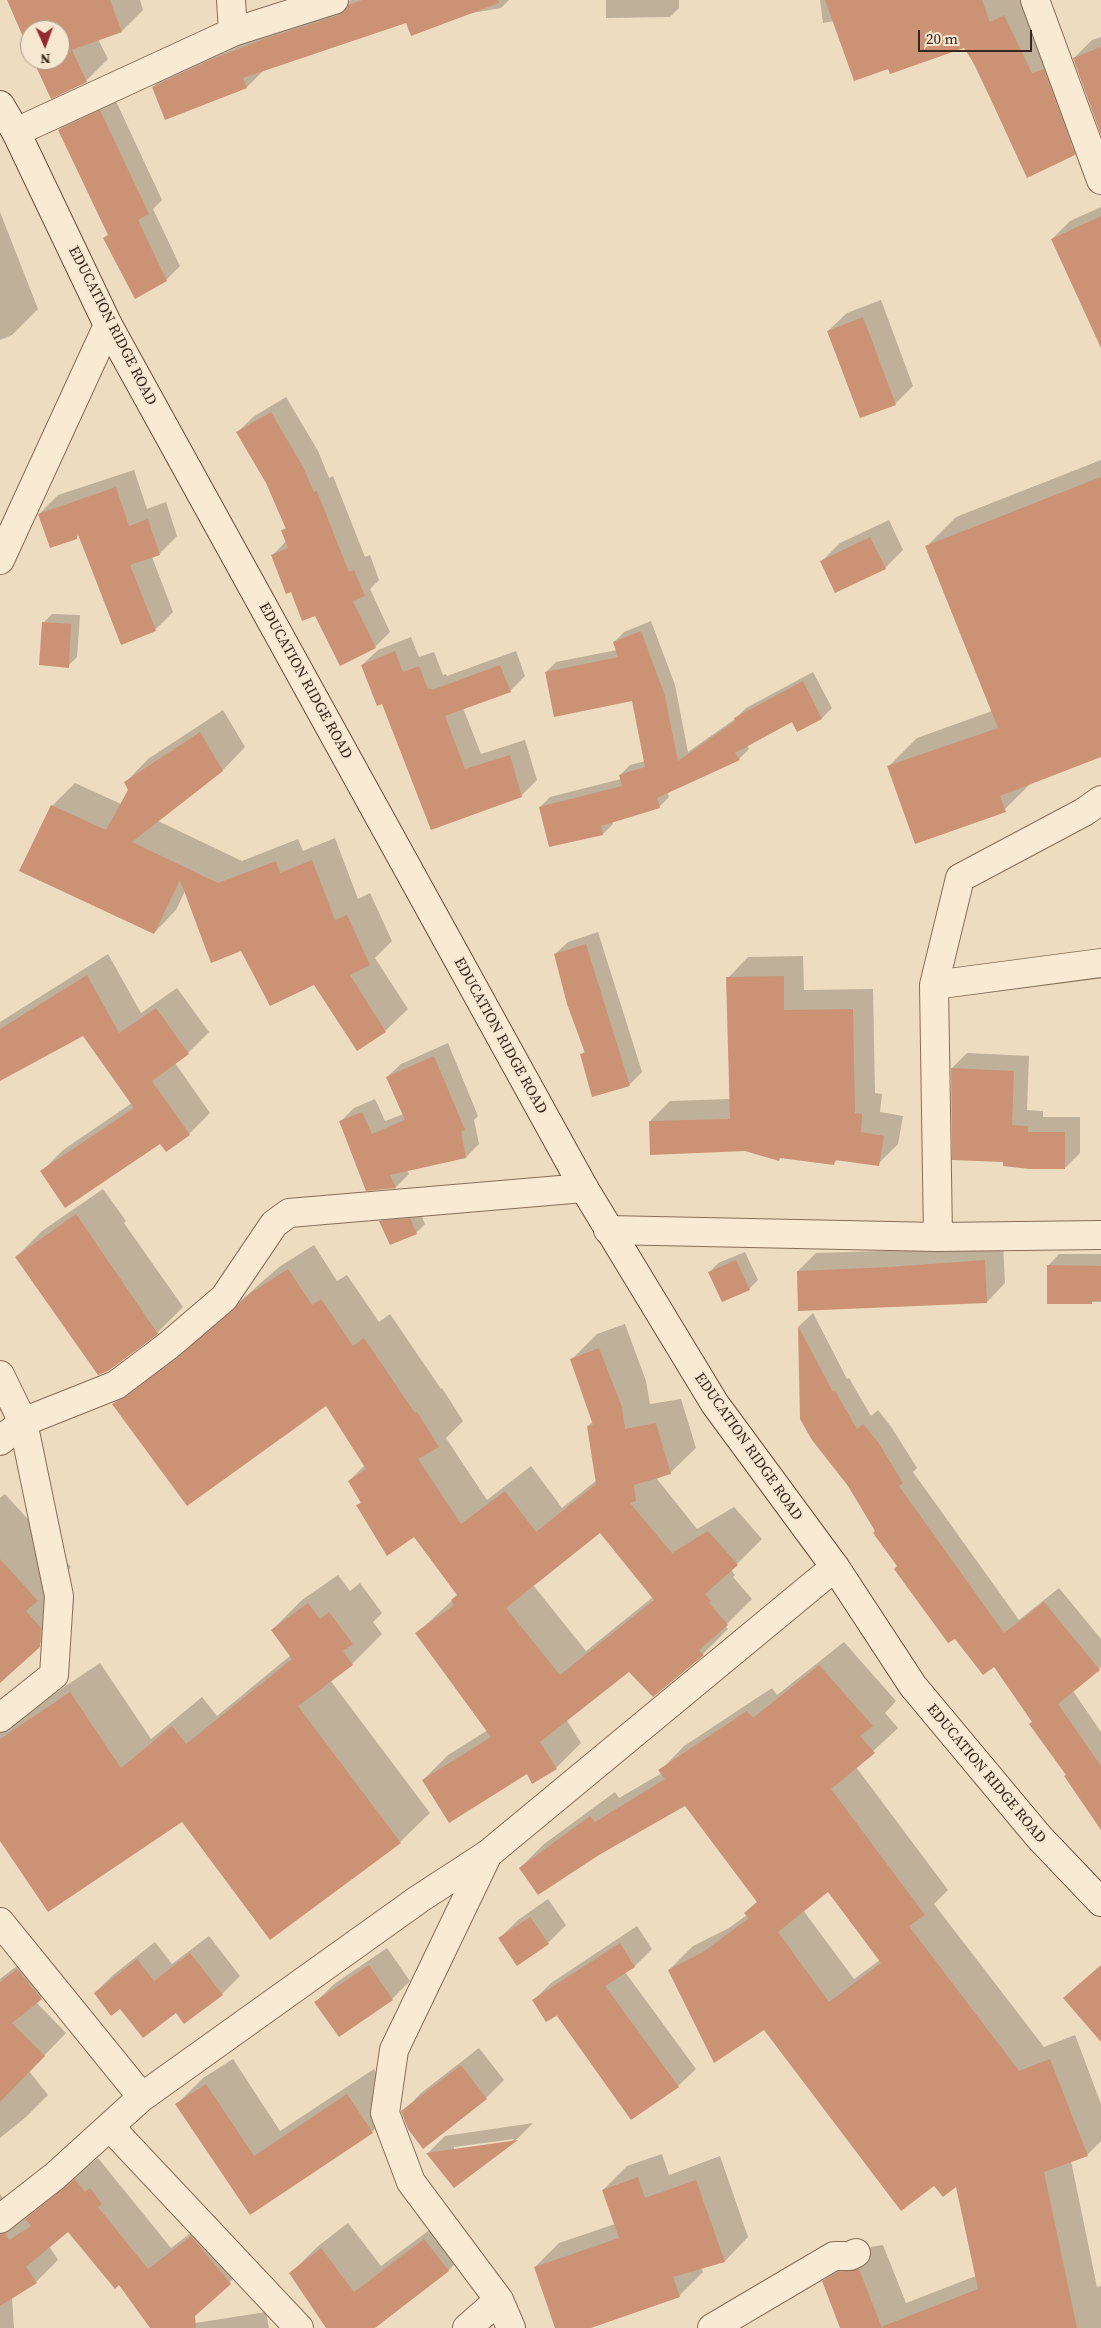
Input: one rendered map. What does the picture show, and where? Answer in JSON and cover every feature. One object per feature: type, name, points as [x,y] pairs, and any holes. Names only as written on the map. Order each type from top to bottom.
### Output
[{"type":"street","points":[[231,0],[233,32]]},
{"type":"street","points":[[16,132],[233,32],[334,0]]},
{"type":"street","points":[[1035,0],[1101,180]]},
{"type":"street","name":"EDUCATION RIDGE ROAD","points":[[0,105],[16,132],[108,325],[608,1230],[715,1404],[835,1567],[913,1686],[1039,1837],[1101,1902]]},
{"type":"street","points":[[0,560],[108,325]]},
{"type":"street","points":[[938,1237],[934,985],[960,878],[1084,812],[1101,800]]},
{"type":"street","points":[[934,985],[1101,963]]},
{"type":"street","points":[[0,1441],[23,1422],[116,1385],[169,1344],[224,1298],[274,1224],[289,1213],[584,1188]]},
{"type":"street","points":[[608,1230],[938,1237],[1101,1235]]},
{"type":"street","points":[[0,1375],[23,1422],[59,1596],[54,1675],[0,1718]]},
{"type":"street","points":[[0,2219],[55,2176],[142,2097],[419,1899],[488,1854],[835,1567]]},
{"type":"street","points":[[488,1854],[394,2050],[385,2113],[411,2182],[500,2300],[511,2328]]},
{"type":"street","points":[[0,1922],[142,2097]]},
{"type":"street","points":[[110,2127],[299,2328]]},
{"type":"street","points":[[712,2328],[834,2256],[850,2256],[856,2253]]},
{"type":"street","points":[[467,2328],[500,2300]]},
{"type":"building","points":[[7,0],[110,0],[122,32],[72,50],[87,82],[51,99],[38,70],[70,70],[70,20],[20,20],[20,30]]},
{"type":"building","points":[[362,0],[498,0],[499,3],[411,36],[406,23],[243,78],[247,88],[165,120],[152,87],[210,60],[264,39],[339,15],[345,11],[348,5]]},
{"type":"building","points":[[825,0],[982,0],[990,22],[1004,15],[1032,73],[1044,69],[1075,155],[1027,178],[975,65],[964,48],[890,74],[888,69],[854,81]]},
{"type":"building","points":[[1101,47],[1101,135],[1073,58]]},
{"type":"building","points":[[100,110],[149,214],[138,220],[167,281],[135,299],[103,238],[108,235],[58,130]]},
{"type":"building","points":[[1101,216],[1101,348],[1051,239]]},
{"type":"building","points":[[863,317],[896,405],[860,418],[827,331]]},
{"type":"building","points":[[271,412],[303,467],[314,492],[317,491],[349,572],[354,570],[365,596],[353,601],[376,648],[340,666],[315,616],[302,621],[291,592],[286,594],[271,555],[288,548],[281,530],[286,529],[266,483],[236,432]]},
{"type":"building","points":[[1101,477],[1101,757],[1000,796],[1006,812],[915,844],[887,766],[998,728],[925,546]]},
{"type":"building","points":[[116,487],[129,526],[148,519],[160,555],[130,565],[156,631],[121,645],[77,532],[77,539],[50,548],[38,514]]},
{"type":"building","points":[[870,537],[886,569],[835,593],[820,561]]},
{"type":"building","points":[[42,622],[71,624],[69,668],[39,665]]},
{"type":"building","points":[[641,631],[665,696],[678,761],[735,721],[734,718],[803,681],[822,719],[797,732],[792,722],[735,753],[740,760],[657,798],[660,808],[601,826],[603,835],[549,847],[539,807],[622,786],[619,775],[645,767],[632,701],[554,717],[545,672],[618,657],[613,642]]},
{"type":"building","points":[[395,651],[403,672],[419,666],[428,689],[431,688],[432,690],[500,665],[511,692],[445,716],[465,769],[510,755],[522,797],[431,830],[382,704],[377,706],[361,665]]},
{"type":"building","points":[[200,732],[223,771],[132,842],[218,883],[276,861],[280,873],[312,860],[335,920],[347,915],[370,965],[350,975],[386,1032],[357,1051],[314,985],[270,1006],[241,951],[211,963],[180,880],[154,934],[19,871],[51,805],[106,830],[128,790],[124,782]]},
{"type":"building","points":[[586,944],[630,1086],[592,1097],[580,1054],[585,1053],[567,1004],[554,954]]},
{"type":"building","points":[[87,975],[119,1033],[156,1008],[189,1054],[152,1081],[190,1135],[166,1152],[160,1144],[65,1208],[40,1171],[134,1108],[83,1036],[0,1081],[0,1029]]},
{"type":"building","points":[[784,976],[784,1010],[853,1009],[855,1113],[862,1114],[861,1132],[884,1136],[879,1166],[835,1160],[834,1165],[780,1158],[779,1161],[745,1151],[650,1155],[649,1121],[730,1119],[726,977]]},
{"type":"building","points":[[434,1056],[465,1130],[461,1131],[466,1158],[390,1175],[396,1188],[366,1191],[339,1121],[362,1112],[372,1134],[405,1120],[386,1077]]},
{"type":"building","points":[[951,1068],[1014,1071],[1012,1125],[1028,1126],[1028,1132],[1065,1132],[1065,1169],[1030,1169],[1003,1166],[1003,1162],[952,1160]]},
{"type":"building","points":[[76,1214],[158,1334],[108,1371],[98,1375],[15,1257]]},
{"type":"building","points":[[410,1218],[417,1234],[390,1245],[379,1221]]},
{"type":"building","points":[[736,1260],[750,1290],[722,1302],[708,1272]]},
{"type":"building","points":[[985,1260],[987,1303],[798,1311],[797,1271]]},
{"type":"building","points":[[1047,1265],[1101,1266],[1101,1301],[1092,1301],[1092,1304],[1047,1304]]},
{"type":"building","points":[[288,1269],[312,1305],[321,1299],[353,1346],[364,1338],[415,1413],[417,1412],[439,1447],[418,1459],[461,1524],[505,1491],[536,1532],[596,1484],[587,1426],[593,1425],[570,1359],[599,1348],[622,1407],[625,1429],[656,1423],[671,1474],[634,1485],[636,1501],[630,1503],[672,1553],[708,1531],[738,1565],[705,1594],[711,1601],[709,1603],[728,1625],[699,1650],[704,1655],[653,1697],[629,1672],[540,1742],[557,1769],[532,1784],[527,1774],[449,1823],[422,1780],[491,1737],[415,1633],[454,1605],[451,1600],[457,1595],[414,1537],[387,1556],[356,1505],[361,1503],[348,1481],[366,1469],[326,1406],[187,1506],[112,1404],[125,1397],[178,1357],[252,1292]],"holes":[[[600,1533],[654,1600],[560,1675],[506,1608]]]},
{"type":"building","points":[[798,1326],[833,1392],[835,1391],[857,1429],[863,1424],[878,1442],[903,1483],[899,1486],[1004,1633],[1044,1602],[1100,1670],[1058,1704],[1101,1766],[1101,1830],[1064,1776],[1066,1775],[1029,1724],[1032,1722],[994,1667],[983,1675],[955,1639],[948,1643],[894,1569],[897,1566],[873,1533],[875,1531],[848,1486],[812,1440],[800,1419]]},
{"type":"building","points":[[0,1559],[38,1601],[26,1611],[41,1628],[40,1647],[0,1683]]},
{"type":"building","points":[[308,1603],[320,1619],[329,1612],[353,1644],[343,1651],[353,1665],[298,1706],[401,1843],[270,1940],[182,1822],[48,1912],[0,1841],[0,1739],[70,1692],[121,1768],[172,1726],[186,1744],[292,1659],[271,1630]]},
{"type":"building","points":[[819,1665],[873,1726],[860,1736],[875,1753],[831,1789],[925,1915],[909,1926],[1019,2071],[1050,2059],[1088,2156],[1044,2172],[1077,2328],[883,2328],[883,2326],[978,2289],[956,2187],[943,2197],[934,2186],[901,2211],[764,2030],[714,2063],[668,1970],[703,1952],[749,1918],[744,1913],[757,1902],[685,1806],[599,1855],[538,1895],[519,1868],[590,1816],[595,1822],[665,1779],[658,1770],[747,1711],[753,1718]],"holes":[[[828,1892],[881,1963],[829,2002],[778,1932]]]},
{"type":"building","points":[[530,1917],[549,1944],[517,1966],[498,1938]]},
{"type":"building","points":[[620,1943],[635,1967],[605,1986],[679,2087],[631,2120],[558,2015],[546,2022],[532,2000]]},
{"type":"building","points":[[190,1953],[223,1995],[184,2024],[176,2013],[143,2038],[120,2009],[111,2016],[94,1993],[137,1959],[154,1981]]},
{"type":"building","points":[[369,1965],[393,2000],[339,2037],[314,2002]]},
{"type":"building","points":[[1101,1965],[1101,2042],[1063,1998]]},
{"type":"building","points":[[17,1969],[42,1999],[12,2023],[45,2056],[0,2102],[0,1982]]},
{"type":"building","points":[[461,2065],[487,2099],[423,2149],[408,2129],[401,2111]]},
{"type":"building","points":[[206,2084],[254,2156],[347,2094],[373,2133],[250,2215],[175,2104]]},
{"type":"building","points":[[518,2140],[454,2188],[426,2153]]},
{"type":"building","points":[[638,2177],[645,2198],[696,2180],[725,2262],[673,2277],[680,2297],[591,2328],[555,2328],[534,2267],[619,2238],[602,2190]]},
{"type":"building","points":[[75,2179],[85,2192],[90,2188],[102,2204],[98,2207],[148,2269],[191,2236],[231,2284],[195,2316],[196,2328],[150,2328],[119,2285],[115,2289],[68,2232],[26,2267],[37,2283],[0,2306],[0,2234],[5,2233],[9,2240],[31,2226],[25,2219]]},
{"type":"building","points":[[424,2239],[449,2271],[375,2328],[326,2328],[289,2273],[321,2248],[354,2292]]},
{"type":"building","points":[[859,2269],[882,2328],[840,2328],[822,2281],[838,2272]]}]
